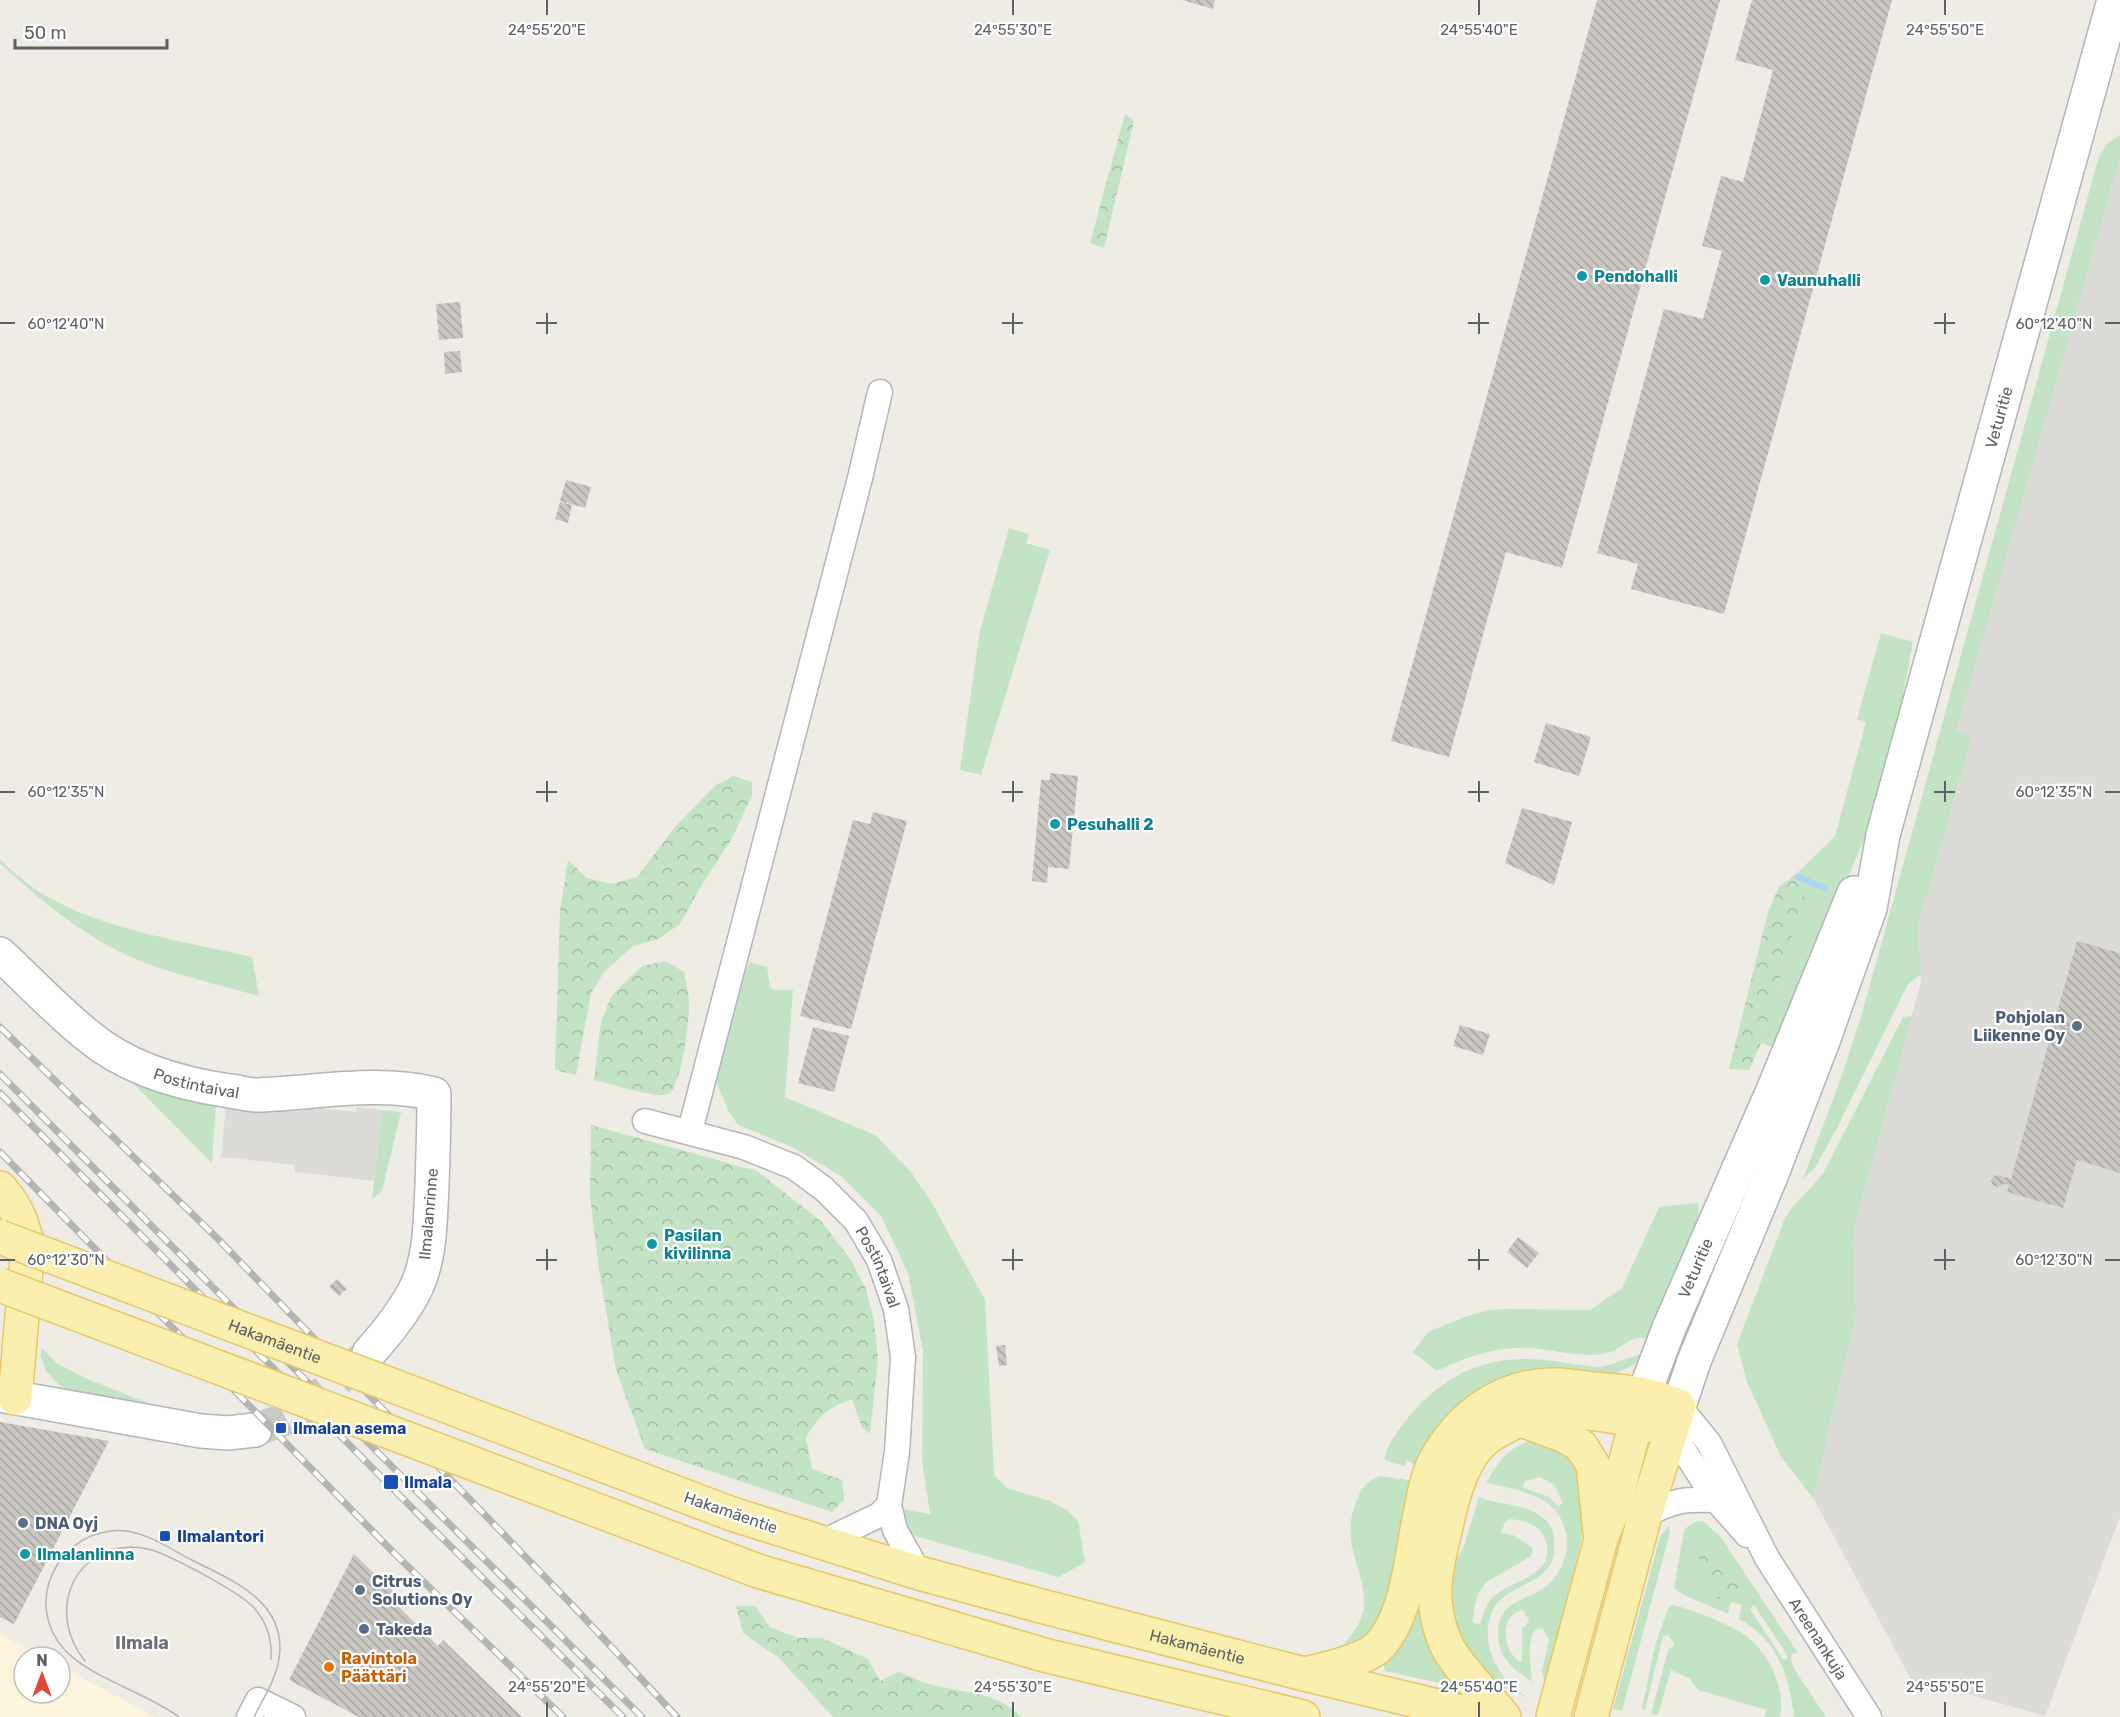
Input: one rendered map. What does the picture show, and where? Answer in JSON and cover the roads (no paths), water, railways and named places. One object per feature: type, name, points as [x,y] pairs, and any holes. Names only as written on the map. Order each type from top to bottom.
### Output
[{"type":"main road","name":"Veturitie","points":[[1591,1717],[1645,1515],[1694,1361],[1771,1176],[1870,908],[1883,836],[2114,0]]},
{"type":"main road","name":"Veturitie","points":[[1553,1717],[1601,1539],[1614,1506],[1640,1407],[1669,1328],[1774,1088],[1850,901],[1883,836]]},
{"type":"main road","name":"Postintaival","points":[[0,954],[87,1036],[114,1053],[159,1074],[201,1087],[253,1095],[384,1088],[417,1090],[434,1094]]},
{"type":"main road","name":"Ilmalanrinne","points":[[369,1353],[406,1306],[424,1266],[430,1224],[434,1094]]},
{"type":"main road","points":[[0,1188],[22,1221],[28,1246],[8,1397],[201,1431],[255,1430]]},
{"type":"main road","name":"Hakamäentie","points":[[0,1237],[732,1514],[821,1543],[1041,1606],[1300,1673],[1483,1717]]},
{"type":"main road","points":[[0,1285],[758,1571],[1044,1655],[1273,1712]]},
{"type":"main road","points":[[1300,1673],[1339,1666],[1378,1647],[1392,1628],[1401,1605],[1425,1490],[1434,1465],[1450,1438],[1465,1420],[1483,1407],[1505,1394],[1556,1385],[1675,1418]]},
{"type":"main road","points":[[1504,1717],[1446,1644],[1434,1601],[1435,1573],[1449,1514],[1468,1461],[1480,1444],[1498,1429],[1544,1412],[1577,1413],[1640,1407]]},
{"type":"main road","points":[[1522,1420],[1565,1436],[1581,1446],[1593,1465],[1601,1539]]},
{"type":"street","points":[[690,1131],[860,478],[880,392]]},
{"type":"street","name":"Postintaival","points":[[645,1121],[744,1147],[794,1167],[824,1189],[856,1221],[879,1260],[896,1309],[903,1357],[897,1452],[889,1505]]},
{"type":"street","name":"Areenankuja","points":[[1675,1418],[1716,1500],[1767,1558]]},
{"type":"street","name":"Areenankuja","points":[[1675,1418],[1709,1443],[1767,1558],[1869,1717]]},
{"type":"street","points":[[1645,1515],[1683,1499],[1716,1500]]},
{"type":"street","points":[[821,1543],[879,1515],[889,1505],[896,1530],[920,1573]]},
{"type":"street","points":[[254,1709],[292,1717]]},
{"type":"waterway","points":[[1798,877],[1825,888]]},
{"type":"tunnel","points":[[255,1430],[283,1420],[308,1406],[369,1353]]},
{"type":"tram line","points":[[179,1717],[151,1700],[87,1668],[63,1648],[52,1631],[47,1612],[47,1593],[52,1576],[61,1559],[74,1546],[91,1536],[110,1531],[121,1531],[151,1539],[239,1585],[266,1607],[275,1622],[279,1639],[279,1659],[272,1681],[254,1717]]},
{"type":"tram line","points":[[85,1661],[74,1643],[68,1625],[67,1606],[71,1588],[79,1573],[92,1560],[109,1551],[130,1547],[152,1550],[175,1560],[248,1602],[266,1626],[270,1639],[271,1659]]},
{"type":"railway","points":[[0,1027],[218,1239],[574,1607],[677,1717]]},
{"type":"railway","points":[[0,1074],[642,1717]]},
{"type":"railway","points":[[0,1093],[623,1717]]},
{"type":"railway","points":[[0,1152],[394,1553],[563,1717]]},
{"type":"place","name":"Pendohalli","points":[[1582,276]]},
{"type":"place","name":"Vaunuhalli","points":[[1765,280]]},
{"type":"place","name":"Pesuhalli 2","points":[[1055,824]]},
{"type":"place","name":"Pohjolan Liikenne Oy","points":[[2077,1026]]},
{"type":"place","name":"Pasilan kivilinna","points":[[652,1244]]},
{"type":"place","name":"Ilmalan asema","points":[[281,1428]]},
{"type":"place","name":"Ilmala","points":[[391,1482]]},
{"type":"place","name":"DNA Oyj","points":[[23,1523]]},
{"type":"place","name":"Ilmalantori","points":[[165,1536]]},
{"type":"place","name":"Ilmalanlinna","points":[[25,1554]]},
{"type":"place","name":"Citrus Solutions Oy","points":[[360,1590]]},
{"type":"place","name":"Takeda","points":[[364,1629]]},
{"type":"place","name":"Ravintola Päättäri","points":[[329,1667]]},
{"type":"district","name":"Ilmala","points":[[142,1643]]}]
